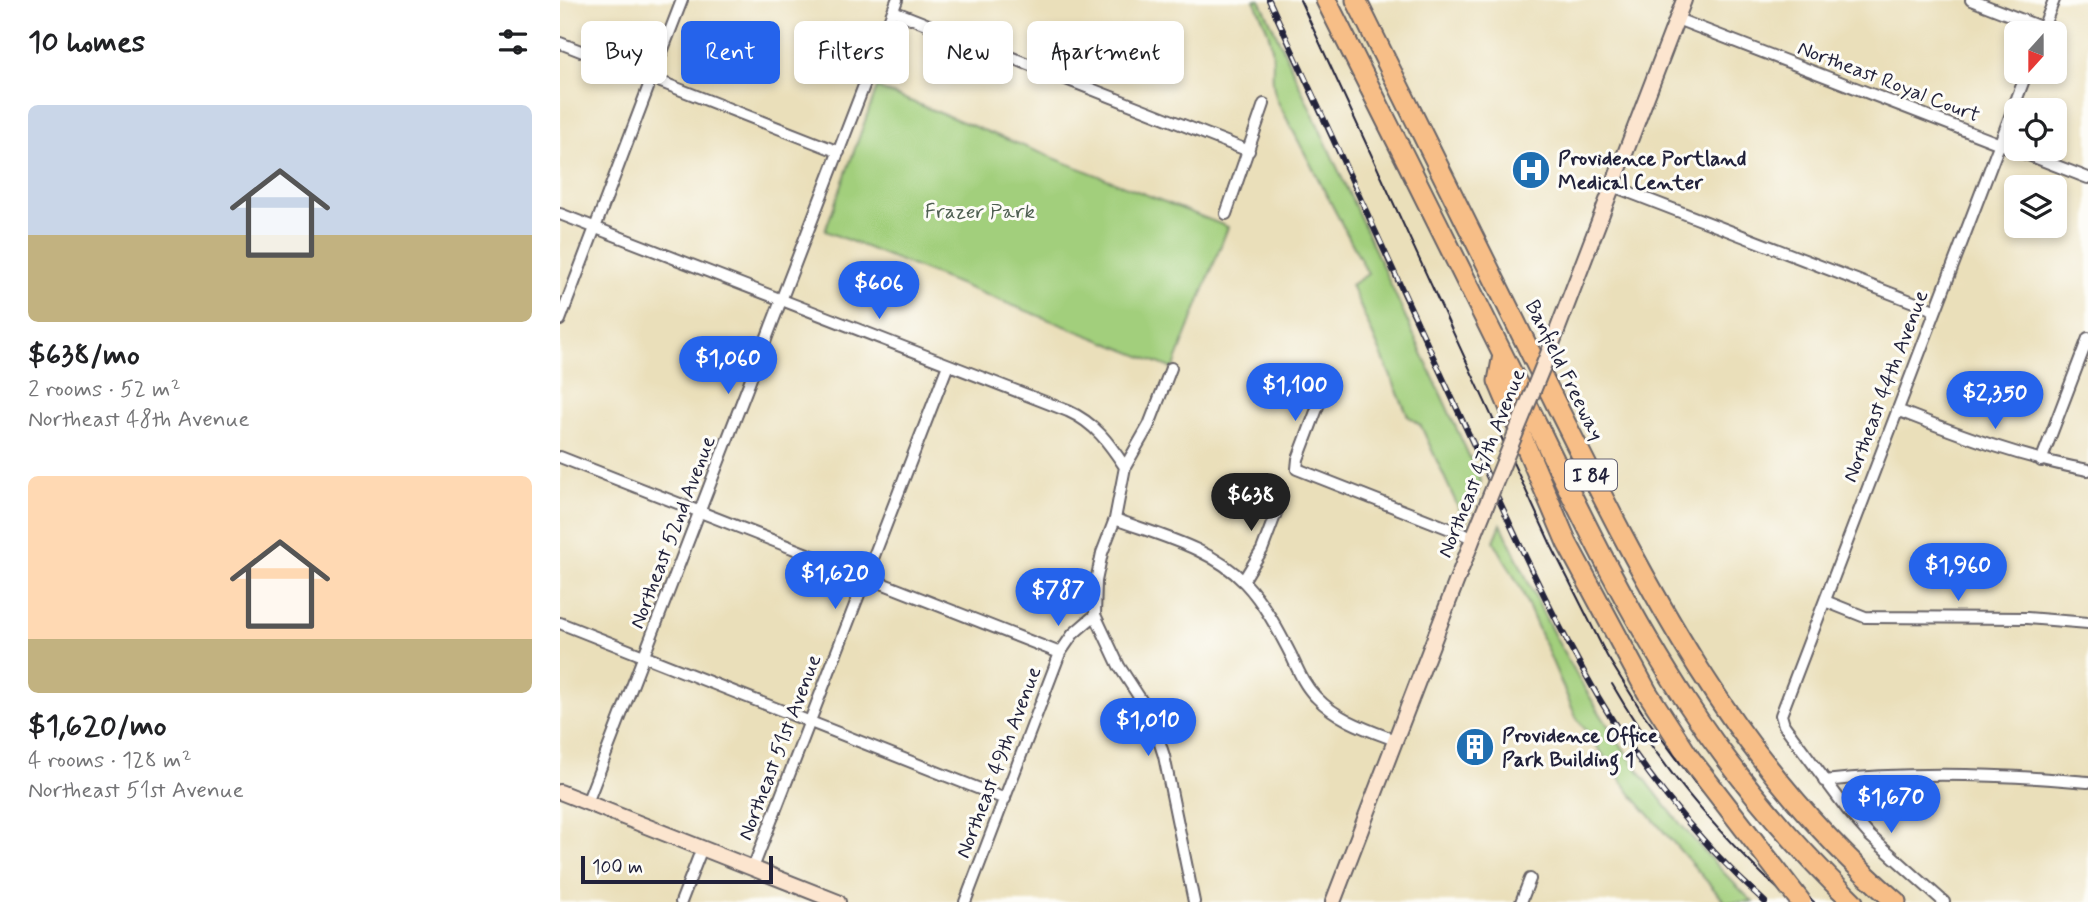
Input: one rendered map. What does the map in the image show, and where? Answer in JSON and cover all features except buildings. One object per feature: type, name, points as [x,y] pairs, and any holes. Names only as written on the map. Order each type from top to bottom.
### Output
[{"type":"highway","name":"I 84","points":[[1326,0],[1611,571],[1687,703],[1772,816],[1853,902]]},
{"type":"highway","name":"Banfield Freeway","points":[[1356,0],[1596,485],[1685,649],[1735,726],[1793,799],[1855,867],[1896,902]]},
{"type":"highway","points":[[1503,355],[1498,381],[1567,543],[1647,692],[1689,757],[1801,902]]},
{"type":"main road","name":"Northeast 47th Avenue","points":[[1333,902],[1684,0]]},
{"type":"main road","points":[[560,792],[838,902]]},
{"type":"street","points":[[667,39],[682,0]]},
{"type":"street","name":"Northeast 52nd Avenue","points":[[587,803],[897,0]]},
{"type":"street","points":[[1970,0],[2019,21]]},
{"type":"street","points":[[2046,21],[2054,0]]},
{"type":"street","points":[[893,12],[1249,151]]},
{"type":"street","name":"Northeast Royal Court","points":[[1677,19],[2088,178]]},
{"type":"street","points":[[560,43],[581,51]]},
{"type":"street","points":[[644,84],[648,88],[655,88],[658,84]]},
{"type":"street","points":[[665,84],[839,152]]},
{"type":"street","name":"Northeast 44th Avenue","points":[[1824,780],[1784,726],[1781,715],[2022,84]]},
{"type":"street","points":[[560,320],[648,88]]},
{"type":"street","points":[[1226,214],[1264,104]]},
{"type":"street","points":[[1613,186],[1934,310]]},
{"type":"street","points":[[560,214],[1080,416],[1100,432],[1125,467]]},
{"type":"street","points":[[2042,461],[2088,338]]},
{"type":"street","name":"Northeast 51st Avenue","points":[[753,868],[948,365]]},
{"type":"street","points":[[1171,368],[1149,425],[1125,467],[1115,519],[1098,568],[1095,615],[1119,666],[1143,703],[1155,728],[1164,756],[1194,902]]},
{"type":"street","points":[[1326,384],[1298,459],[1297,469],[1474,536]]},
{"type":"street","points":[[1897,410],[1987,445],[2042,461],[2088,470]]},
{"type":"street","points":[[560,457],[1060,653]]},
{"type":"street","points":[[1243,581],[1262,550],[1282,497]]},
{"type":"street","points":[[1115,519],[1206,555],[1243,581],[1281,635],[1304,682],[1315,696],[1347,721],[1395,740]]},
{"type":"street","points":[[1825,601],[1865,617],[2027,618],[2088,623]]},
{"type":"street","name":"Northeast 49th Avenue","points":[[965,902],[1060,653],[1073,634],[1095,615]]},
{"type":"street","points":[[560,623],[1005,799]]},
{"type":"street","points":[[1824,780],[1874,775],[1963,775],[2088,782]]},
{"type":"street","points":[[1824,780],[1870,836],[1944,902]]},
{"type":"street","points":[[681,902],[702,848]]},
{"type":"street","points":[[1521,902],[1530,879]]},
{"type":"green space","points":[[1254,0],[1260,0],[1272,25],[1481,482],[1466,521],[1421,426],[1408,416],[1351,285],[1368,274],[1277,100],[1273,86],[1271,43]]},
{"type":"green space","name":"Frazer Park","points":[[877,88],[1228,227],[1173,369],[825,231]]},
{"type":"green space","points":[[1501,524],[1559,644],[1622,747],[1697,843],[1753,902],[1725,902],[1631,794],[1576,717],[1521,589],[1494,541]]},
{"type":"tram line","points":[[1300,0],[1551,545],[1607,656],[1642,712],[1694,782],[1768,861],[1814,902]]},
{"type":"tram line","points":[[1612,684],[1650,744],[1693,800],[1741,853],[1792,902]]},
{"type":"railway","points":[[1269,0],[1519,543],[1583,670],[1621,733],[1664,794],[1738,877],[1765,902]]},
{"type":"place","name":"Providence Portland Medical Center","points":[[1531,170]]},
{"type":"place","name":"Providence Office Park Building 1","points":[[1475,747]]}]
